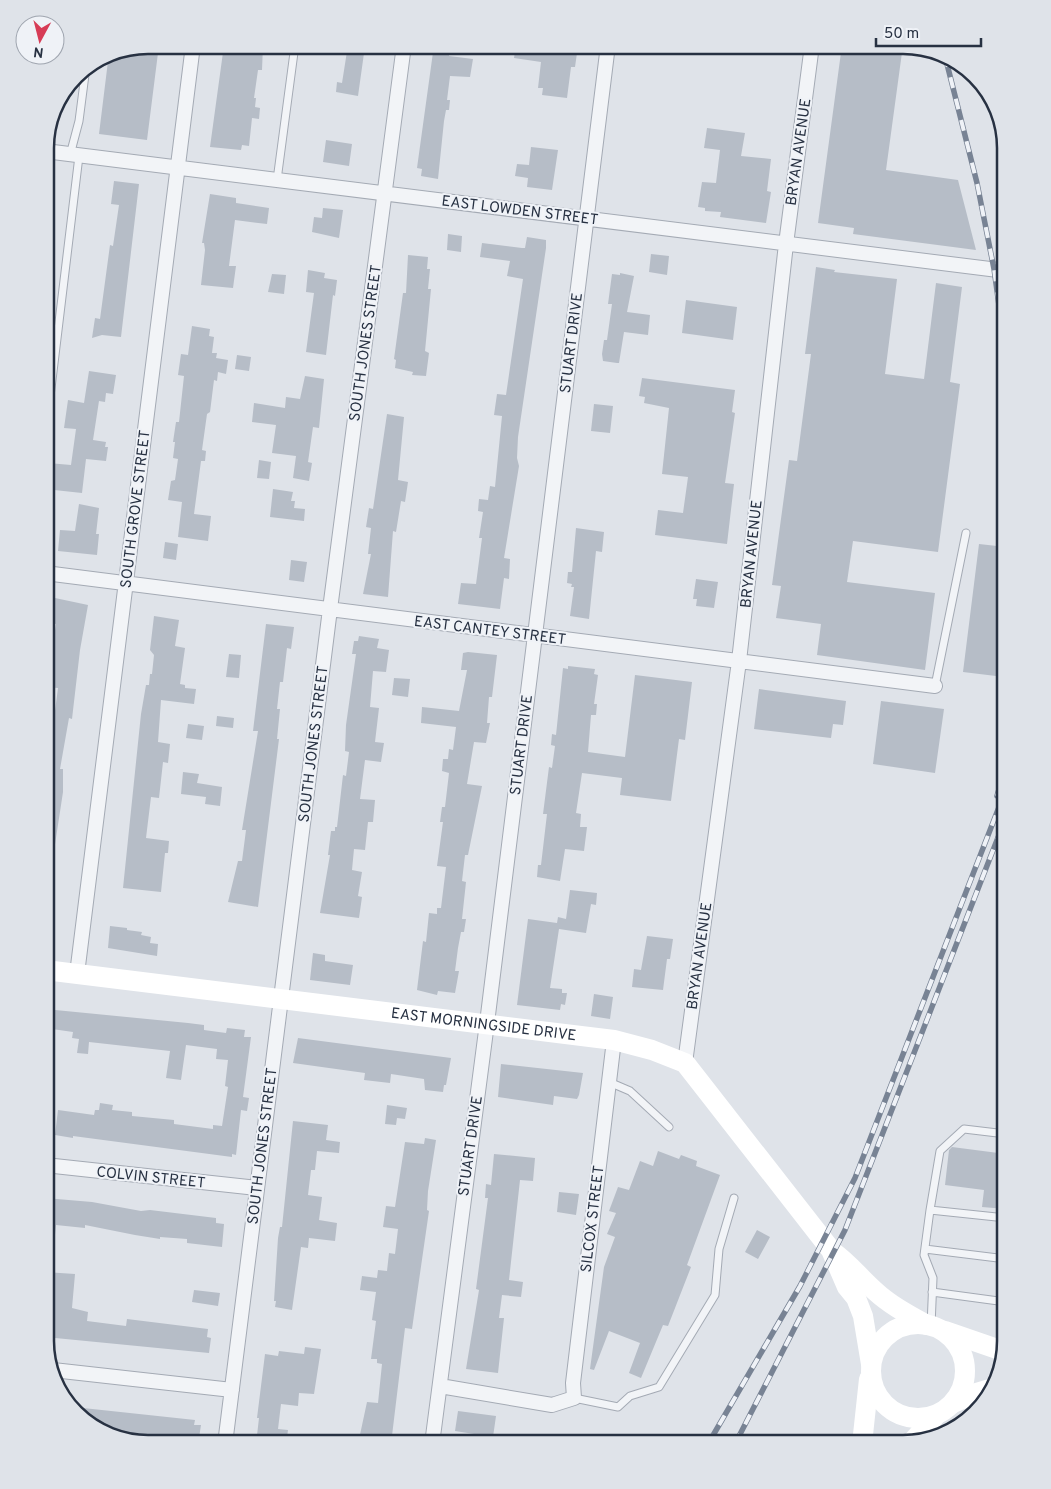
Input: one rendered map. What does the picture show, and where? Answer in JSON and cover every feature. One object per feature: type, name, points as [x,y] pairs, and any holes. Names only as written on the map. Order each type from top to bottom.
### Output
[{"type":"street","name":"SOUTH GROVE STREET","points":[[78,974],[192,54]]},
{"type":"street","name":"SOUTH JONES STREET","points":[[226,1435],[330,609],[403,54]]},
{"type":"street","name":"STUART DRIVE","points":[[433,1435],[487,1024],[607,54]]},
{"type":"street","name":"BRYAN AVENUE","points":[[684,1063],[739,661],[786,244],[811,54]]},
{"type":"street","name":"EAST LOWDEN STREET","points":[[54,153],[997,270]]},
{"type":"street","name":"EAST CANTEY STREET","points":[[54,574],[935,686]]},
{"type":"street","name":"EAST MORNINGSIDE DRIVE","points":[[54,971],[614,1040],[652,1050],[684,1063],[698,1078],[831,1250]]},
{"type":"street","name":"SILCOX STREET","points":[[574,1398],[573,1383],[614,1040]]},
{"type":"street","name":"COLVIN STREET","points":[[54,1167],[257,1188]]},
{"type":"street","points":[[831,1250],[851,1264],[874,1291],[890,1303],[934,1327],[996,1348]]},
{"type":"street","points":[[831,1250],[847,1287],[856,1298],[863,1316],[870,1379],[876,1396],[888,1409],[904,1417],[921,1419],[936,1415]]},
{"type":"street","points":[[863,1435],[870,1366],[877,1346],[888,1334],[902,1326],[934,1327],[960,1351],[965,1368],[963,1387],[953,1403]]},
{"type":"street","points":[[59,1371],[232,1390]]},
{"type":"street","points":[[440,1386],[552,1405],[574,1398]]},
{"type":"street","points":[[920,1433],[936,1415],[953,1403],[983,1390]]},
{"type":"lane","points":[[277,180],[294,54]]},
{"type":"lane","points":[[54,350],[74,155],[85,78]]},
{"type":"lane","points":[[935,686],[966,533]]},
{"type":"lane","points":[[609,1082],[630,1091],[669,1127]]},
{"type":"lane","points":[[934,1327],[933,1278],[924,1255],[940,1151],[964,1129],[997,1133]]},
{"type":"lane","points":[[574,1398],[618,1407],[630,1396],[659,1387],[715,1295],[719,1249],[734,1198]]},
{"type":"lane","points":[[930,1210],[997,1217]]},
{"type":"lane","points":[[925,1249],[997,1258]]},
{"type":"lane","points":[[932,1292],[997,1301]]},
{"type":"building","points":[[158,54],[147,140],[99,134],[108,63],[124,57]]},
{"type":"building","points":[[223,54],[263,54],[262,70],[258,70],[254,98],[256,98],[255,107],[260,108],[259,119],[252,118],[249,146],[242,145],[241,150],[210,147]]},
{"type":"building","points":[[347,54],[364,54],[358,96],[336,92],[337,82],[342,83]]},
{"type":"building","points":[[433,54],[449,54],[449,56],[473,59],[470,77],[450,76],[447,100],[450,100],[449,110],[446,110],[444,121],[438,179],[421,176],[422,169],[417,168]]},
{"type":"building","points":[[515,54],[577,54],[575,67],[571,67],[567,98],[542,95],[543,88],[538,88],[541,62],[514,58]]},
{"type":"building","points":[[841,54],[902,54],[886,170],[958,180],[976,250],[853,234],[854,228],[818,223]]},
{"type":"building","points":[[707,128],[745,133],[741,156],[771,159],[767,191],[771,192],[766,223],[720,217],[721,212],[705,211],[705,208],[698,207],[702,182],[716,183],[720,150],[704,148]]},
{"type":"building","points":[[326,140],[352,144],[349,166],[323,162]]},
{"type":"building","points":[[531,147],[558,150],[552,190],[527,187],[528,178],[515,176],[517,164],[529,165]]},
{"type":"building","points":[[114,181],[139,184],[121,337],[102,335],[92,338],[95,318],[100,319],[110,245],[113,246],[119,205],[111,204]]},
{"type":"building","points":[[210,194],[236,198],[236,203],[269,208],[267,224],[235,220],[229,266],[236,266],[233,288],[201,285],[205,250],[204,243],[202,243]]},
{"type":"building","points":[[323,208],[343,210],[339,238],[312,232],[314,217],[322,218]]},
{"type":"building","points":[[448,234],[462,236],[461,252],[447,250]]},
{"type":"building","points":[[527,237],[546,240],[546,248],[518,437],[517,458],[519,466],[504,558],[510,559],[509,579],[504,578],[500,609],[458,604],[461,583],[476,584],[482,538],[479,538],[483,512],[478,511],[479,499],[488,500],[490,486],[495,487],[502,416],[494,415],[497,394],[506,395],[523,279],[507,276],[510,261],[480,257],[482,243],[525,248]]},
{"type":"building","points":[[651,254],[669,256],[667,275],[649,272]]},
{"type":"building","points":[[408,255],[428,257],[427,269],[430,269],[428,289],[431,289],[425,351],[429,353],[426,376],[412,375],[413,372],[395,368],[396,360],[394,359],[403,293],[406,293]]},
{"type":"building","points":[[816,267],[835,270],[834,272],[897,279],[885,374],[924,379],[936,283],[962,287],[950,382],[960,384],[938,552],[853,541],[847,582],[935,593],[925,670],[817,655],[821,624],[776,618],[781,586],[772,585],[789,460],[797,461],[811,354],[805,354]]},
{"type":"building","points":[[308,270],[325,273],[324,278],[337,280],[335,296],[333,295],[326,355],[306,352],[314,293],[306,292]]},
{"type":"building","points":[[620,273],[634,276],[627,312],[650,315],[648,335],[624,332],[619,363],[617,363],[603,361],[602,354],[604,340],[607,340],[612,304],[608,304],[612,274],[620,275]]},
{"type":"building","points":[[272,274],[286,275],[284,294],[268,292]]},
{"type":"building","points":[[686,300],[737,307],[733,340],[682,333]]},
{"type":"building","points":[[192,326],[210,329],[209,336],[214,337],[212,353],[217,353],[216,358],[228,360],[226,374],[218,372],[217,381],[214,380],[202,450],[206,451],[205,461],[201,461],[194,514],[211,516],[208,541],[178,537],[182,502],[168,500],[171,481],[175,480],[178,459],[173,458],[175,442],[173,442],[176,422],[179,422],[184,376],[178,375],[181,354],[188,355]]},
{"type":"building","points":[[237,355],[251,357],[249,371],[235,369]]},
{"type":"building","points":[[89,371],[116,375],[113,394],[106,393],[105,402],[99,401],[93,440],[106,442],[105,447],[108,447],[106,461],[86,459],[82,493],[54,490],[54,464],[71,465],[76,429],[64,428],[68,400],[84,403]]},
{"type":"building","points":[[305,376],[324,379],[319,428],[313,427],[308,462],[312,463],[309,481],[293,478],[296,456],[272,453],[276,425],[252,422],[254,403],[285,408],[286,397],[300,399]]},
{"type":"building","points":[[642,378],[735,390],[732,412],[735,413],[725,483],[734,484],[727,544],[655,535],[658,510],[683,513],[688,477],[662,474],[669,408],[644,403],[645,397],[639,396]]},
{"type":"building","points":[[594,404],[613,406],[610,433],[591,431]]},
{"type":"building","points":[[387,414],[404,417],[398,480],[408,482],[405,502],[401,501],[396,532],[393,531],[388,597],[363,594],[371,554],[368,554],[371,528],[366,527],[369,508],[373,509]]},
{"type":"building","points":[[259,460],[271,462],[269,479],[257,478]]},
{"type":"building","points":[[273,489],[293,492],[291,501],[295,501],[294,508],[305,509],[304,521],[270,517]]},
{"type":"building","points":[[79,504],[99,508],[96,534],[99,534],[97,555],[58,551],[60,530],[75,531]]},
{"type":"building","points":[[576,528],[604,532],[602,552],[596,551],[589,619],[570,616],[574,587],[571,587],[572,584],[567,583],[568,572],[572,572]]},
{"type":"building","points":[[165,542],[178,544],[176,560],[163,558]]},
{"type":"building","points":[[979,544],[997,546],[996,676],[963,672]]},
{"type":"building","points":[[291,560],[307,562],[304,582],[289,580]]},
{"type":"building","points":[[696,579],[718,582],[714,608],[696,606],[697,599],[693,599]]},
{"type":"building","points":[[55,598],[88,605],[80,650],[72,719],[69,718],[60,769],[63,769],[63,792],[54,851],[54,718],[58,688],[54,688],[54,637],[56,624],[54,624]]},
{"type":"building","points":[[154,616],[179,620],[175,646],[185,648],[180,684],[185,685],[185,688],[196,689],[194,704],[161,700],[158,742],[170,744],[168,763],[163,762],[159,798],[151,797],[146,838],[169,841],[168,853],[165,853],[161,892],[123,888],[141,714],[146,685],[149,685],[150,674],[152,674],[154,655],[150,650]]},
{"type":"building","points":[[266,624],[294,627],[291,649],[287,648],[283,682],[280,682],[277,709],[280,709],[277,739],[279,739],[258,907],[228,902],[238,861],[242,861],[246,830],[242,830],[258,731],[253,731]]},
{"type":"building","points":[[359,636],[379,639],[377,648],[389,650],[386,672],[373,671],[370,707],[379,708],[375,742],[384,743],[381,762],[365,760],[360,799],[375,800],[373,822],[368,822],[365,850],[354,849],[352,870],[362,872],[358,896],[362,897],[359,918],[320,913],[330,855],[328,855],[331,831],[335,831],[335,827],[337,827],[343,775],[346,776],[349,752],[345,751],[346,725],[356,654],[352,654],[354,641],[358,641]]},
{"type":"building","points":[[463,653],[497,655],[492,697],[489,697],[487,723],[490,723],[486,743],[474,742],[467,784],[482,786],[468,855],[465,855],[462,881],[466,882],[462,919],[466,919],[464,932],[461,932],[458,948],[455,971],[459,971],[455,993],[438,991],[437,995],[417,990],[423,941],[426,942],[429,913],[437,914],[437,908],[441,908],[446,867],[437,866],[443,822],[440,822],[442,807],[445,807],[449,773],[442,771],[443,759],[448,759],[449,749],[453,750],[456,727],[421,723],[422,707],[459,711],[467,670],[461,670]]},
{"type":"building","points":[[229,654],[241,655],[239,678],[226,677]]},
{"type":"building","points":[[568,666],[595,669],[594,674],[598,675],[594,704],[597,704],[596,715],[591,715],[588,752],[625,757],[635,675],[692,682],[685,740],[679,739],[671,801],[620,795],[622,778],[582,773],[576,813],[581,814],[580,827],[587,827],[584,851],[565,849],[560,881],[537,877],[538,865],[541,865],[547,814],[543,814],[549,767],[552,768],[555,746],[551,745],[552,734],[556,735],[563,668],[568,669]]},
{"type":"building","points":[[394,678],[410,679],[408,697],[392,695]]},
{"type":"building","points":[[759,689],[846,701],[843,725],[833,724],[831,738],[754,729]]},
{"type":"building","points":[[881,701],[944,709],[935,773],[873,764]]},
{"type":"building","points":[[217,716],[234,718],[233,728],[216,726]]},
{"type":"building","points":[[188,724],[204,726],[202,740],[186,738]]},
{"type":"building","points":[[183,772],[199,774],[197,783],[222,787],[220,806],[205,804],[206,797],[181,794]]},
{"type":"building","points":[[570,890],[597,893],[596,905],[591,904],[586,933],[559,929],[550,988],[562,989],[562,993],[567,993],[565,1005],[561,1004],[560,1010],[517,1005],[528,919],[557,923],[558,917],[566,919]]},
{"type":"building","points":[[110,926],[142,932],[141,935],[151,937],[150,943],[158,944],[157,956],[108,948]]},
{"type":"building","points":[[647,936],[673,939],[670,959],[667,959],[663,990],[632,987],[634,969],[641,970]]},
{"type":"building","points":[[313,953],[325,955],[325,961],[353,965],[350,985],[310,980]]},
{"type":"building","points":[[594,994],[613,997],[610,1019],[591,1016]]},
{"type":"building","points":[[54,1010],[204,1025],[204,1030],[226,1033],[227,1028],[245,1030],[244,1037],[251,1037],[243,1097],[249,1098],[247,1111],[241,1110],[236,1155],[232,1154],[232,1157],[55,1135],[58,1110],[94,1115],[95,1110],[99,1110],[100,1103],[113,1105],[112,1110],[132,1112],[132,1116],[174,1120],[174,1124],[213,1129],[213,1125],[222,1126],[228,1087],[225,1086],[228,1060],[216,1059],[217,1049],[186,1045],[181,1080],[166,1078],[170,1051],[89,1042],[88,1054],[77,1053],[79,1039],[72,1038],[73,1032],[54,1029]]},
{"type":"building","points":[[298,1038],[451,1058],[446,1085],[444,1085],[443,1092],[425,1090],[424,1079],[391,1074],[390,1083],[364,1080],[365,1073],[293,1063]]},
{"type":"building","points":[[501,1064],[583,1073],[579,1095],[577,1099],[554,1096],[553,1105],[498,1097]]},
{"type":"building","points":[[387,1105],[407,1108],[405,1119],[397,1118],[396,1125],[385,1124]]},
{"type":"building","points":[[293,1121],[328,1125],[326,1140],[340,1142],[339,1153],[317,1151],[315,1170],[311,1170],[308,1195],[322,1197],[319,1220],[337,1223],[335,1241],[309,1238],[308,1248],[301,1247],[292,1310],[275,1307],[276,1301],[274,1301],[278,1238],[280,1227],[282,1227]]},
{"type":"building","points":[[425,1138],[436,1140],[428,1191],[427,1210],[429,1211],[412,1329],[405,1328],[392,1435],[360,1435],[367,1402],[378,1403],[382,1364],[377,1363],[377,1359],[371,1359],[376,1321],[372,1320],[376,1292],[360,1290],[362,1276],[377,1278],[378,1270],[387,1271],[389,1253],[395,1254],[398,1229],[383,1227],[386,1206],[395,1207],[405,1142],[424,1144]]},
{"type":"building","points":[[952,1147],[997,1153],[997,1208],[982,1207],[984,1190],[945,1185],[949,1150]]},
{"type":"building","points":[[658,1151],[679,1159],[681,1155],[697,1161],[696,1166],[720,1175],[687,1265],[691,1267],[668,1326],[663,1325],[641,1378],[629,1373],[640,1343],[609,1331],[594,1370],[590,1369],[604,1267],[615,1237],[607,1234],[616,1213],[609,1211],[618,1187],[629,1190],[640,1161],[653,1166]]},
{"type":"building","points":[[494,1154],[535,1158],[533,1181],[520,1180],[509,1280],[523,1282],[521,1297],[502,1295],[499,1318],[504,1318],[498,1373],[466,1369],[479,1290],[476,1289],[488,1198],[485,1198],[486,1184],[491,1185]]},
{"type":"building","points":[[559,1192],[579,1194],[576,1215],[557,1212]]},
{"type":"building","points":[[54,1199],[92,1202],[141,1211],[150,1210],[216,1218],[216,1223],[224,1224],[222,1247],[187,1243],[187,1239],[160,1237],[160,1239],[85,1225],[85,1228],[56,1225],[54,1244]]},
{"type":"building","points":[[757,1230],[770,1237],[758,1259],[745,1252]]},
{"type":"building","points":[[54,1273],[75,1274],[72,1308],[88,1312],[87,1321],[126,1326],[127,1319],[208,1329],[207,1337],[211,1338],[209,1353],[54,1338]]},
{"type":"building","points":[[194,1290],[220,1293],[218,1306],[192,1302]]},
{"type":"building","points":[[305,1347],[321,1349],[314,1394],[299,1393],[298,1406],[281,1404],[278,1429],[288,1430],[287,1435],[257,1435],[259,1418],[257,1418],[265,1354],[278,1356],[279,1351],[304,1354]]},
{"type":"building","points":[[83,1409],[195,1420],[194,1425],[201,1425],[199,1435],[144,1435],[130,1433],[106,1426]]},
{"type":"building","points":[[458,1411],[496,1416],[493,1435],[455,1431]]},
{"type":"railway","points":[[947,64],[977,183],[997,291]]},
{"type":"railway","points":[[713,1435],[800,1286],[855,1178],[997,812]]},
{"type":"railway","points":[[740,1435],[845,1230],[997,840]]}]
